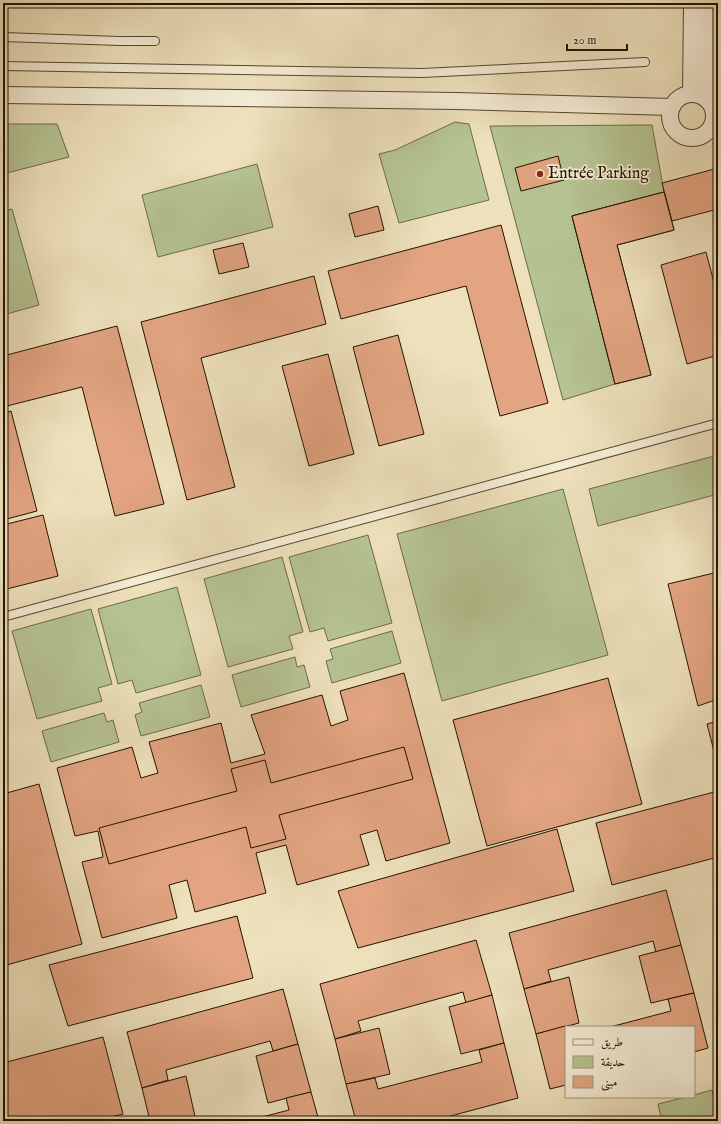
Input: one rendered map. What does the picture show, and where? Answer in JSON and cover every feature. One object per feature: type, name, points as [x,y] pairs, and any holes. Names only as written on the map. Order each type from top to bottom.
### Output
[{"type":"street","points":[[692,3],[698,96]]},
{"type":"street","points":[[698,96],[707,3]]},
{"type":"street","points":[[3,95],[456,101],[672,107]]},
{"type":"street","points":[[698,96],[711,104],[714,110],[713,124],[704,135],[697,138],[683,137],[677,133],[670,121],[672,107],[680,98],[698,96]]},
{"type":"lane","points":[[3,37],[155,41]]},
{"type":"lane","points":[[3,66],[422,73],[645,62]]},
{"type":"lane","points":[[3,617],[718,423]]},
{"type":"green space","points":[[455,122],[469,124],[489,200],[399,223],[379,154],[395,150]]},
{"type":"green space","points":[[3,124],[57,124],[69,157],[3,174]]},
{"type":"green space","points":[[652,125],[664,192],[572,216],[615,384],[563,400],[490,126]]},
{"type":"green space","points":[[257,164],[273,227],[158,257],[142,195]]},
{"type":"green space","points":[[12,209],[39,305],[3,315],[3,211]]},
{"type":"green space","points":[[718,455],[718,494],[598,526],[589,489]]},
{"type":"green space","points":[[563,489],[608,655],[442,701],[397,534]]},
{"type":"green space","points":[[368,535],[392,623],[328,641],[324,628],[310,632],[289,557]]},
{"type":"green space","points":[[282,557],[303,632],[289,636],[293,649],[228,667],[204,579]]},
{"type":"green space","points":[[177,587],[201,675],[136,693],[132,680],[118,684],[98,609]]},
{"type":"green space","points":[[91,609],[112,684],[98,688],[102,701],[37,719],[12,631]]},
{"type":"green space","points":[[392,631],[401,663],[332,683],[326,661],[333,659],[330,649]]},
{"type":"green space","points":[[295,657],[297,667],[304,665],[310,687],[241,707],[232,675]]},
{"type":"green space","points":[[201,685],[210,717],[141,736],[135,715],[142,712],[139,703]]},
{"type":"green space","points":[[104,713],[107,722],[113,720],[119,742],[51,762],[42,731]]},
{"type":"green space","points":[[712,1090],[718,1113],[718,1121],[662,1121],[658,1104],[682,1098],[695,1098],[695,1095]]},
{"type":"building","name":"Entrée Parking","points":[[558,156],[564,180],[521,191],[515,168]]},
{"type":"building","points":[[718,168],[718,209],[672,221],[662,183]]},
{"type":"building","points":[[664,192],[674,230],[617,245],[651,375],[615,384],[572,216]]},
{"type":"building","points":[[664,192],[674,230],[617,245],[651,375],[615,384],[572,216]]},
{"type":"building","points":[[378,206],[384,230],[355,237],[349,214]]},
{"type":"building","points":[[501,225],[548,403],[500,416],[466,286],[341,319],[328,271]]},
{"type":"building","points":[[243,243],[249,267],[219,274],[213,250]]},
{"type":"building","points":[[706,252],[718,298],[718,355],[687,364],[661,265]]},
{"type":"building","points":[[314,276],[326,324],[201,358],[235,487],[187,500],[141,322]]},
{"type":"building","points":[[117,326],[164,504],[115,516],[82,387],[3,407],[3,356]]},
{"type":"building","points":[[398,335],[424,434],[379,446],[353,347]]},
{"type":"building","points":[[328,354],[354,454],[309,466],[282,366]]},
{"type":"building","points":[[11,411],[37,511],[3,520],[3,414]]},
{"type":"building","points":[[43,515],[58,576],[3,590],[3,525]]},
{"type":"building","points":[[714,573],[718,586],[718,699],[698,706],[668,584]]},
{"type":"building","points":[[404,673],[450,843],[386,861],[377,830],[360,835],[369,865],[297,885],[286,845],[256,853],[266,893],[195,912],[187,880],[169,885],[177,918],[102,938],[82,862],[103,857],[98,831],[75,836],[57,768],[132,747],[141,778],[158,773],[149,742],[221,723],[231,763],[265,754],[251,715],[322,695],[331,726],[348,720],[340,691]]},
{"type":"building","points":[[608,678],[642,804],[487,846],[453,720]]},
{"type":"building","points":[[718,721],[718,767],[707,724]]},
{"type":"building","points":[[404,747],[413,779],[279,815],[286,839],[251,848],[246,827],[109,864],[99,828],[237,791],[231,769],[265,760],[271,783]]},
{"type":"building","points":[[39,784],[82,944],[3,966],[3,794]]},
{"type":"building","points":[[718,791],[718,857],[612,885],[596,823]]},
{"type":"building","points":[[557,829],[574,891],[358,948],[338,891]]},
{"type":"building","points":[[666,890],[681,945],[656,952],[653,941],[548,970],[551,981],[524,989],[509,933]]},
{"type":"building","points":[[237,916],[253,978],[68,1026],[49,965]]},
{"type":"building","points":[[476,940],[492,995],[466,1003],[463,992],[358,1021],[361,1031],[335,1039],[320,984]]},
{"type":"building","points":[[681,945],[694,993],[651,1003],[639,956]]},
{"type":"building","points":[[569,977],[579,1023],[536,1034],[524,989]]},
{"type":"building","points":[[283,989],[298,1044],[273,1051],[270,1041],[166,1070],[168,1080],[142,1088],[127,1032]]},
{"type":"building","points":[[694,993],[708,1048],[695,1052],[695,1026],[614,1026],[671,1011],[668,999]]},
{"type":"building","points":[[492,995],[504,1043],[461,1054],[449,1007]]},
{"type":"building","points":[[565,1026],[565,1085],[550,1089],[536,1034]]},
{"type":"building","points":[[379,1028],[390,1074],[346,1084],[335,1039]]},
{"type":"building","points":[[103,1037],[123,1114],[95,1121],[3,1121],[3,1063]]},
{"type":"building","points":[[504,1043],[518,1098],[432,1121],[356,1121],[346,1084],[375,1078],[378,1089],[482,1062],[479,1050]]},
{"type":"building","points":[[298,1044],[311,1092],[268,1103],[256,1056]]},
{"type":"building","points":[[186,1076],[196,1121],[150,1121],[142,1088]]},
{"type":"building","points":[[311,1092],[319,1121],[247,1121],[289,1110],[286,1098]]},
{"type":"place","name":"Entrée Parking","points":[[540,174]]}]
